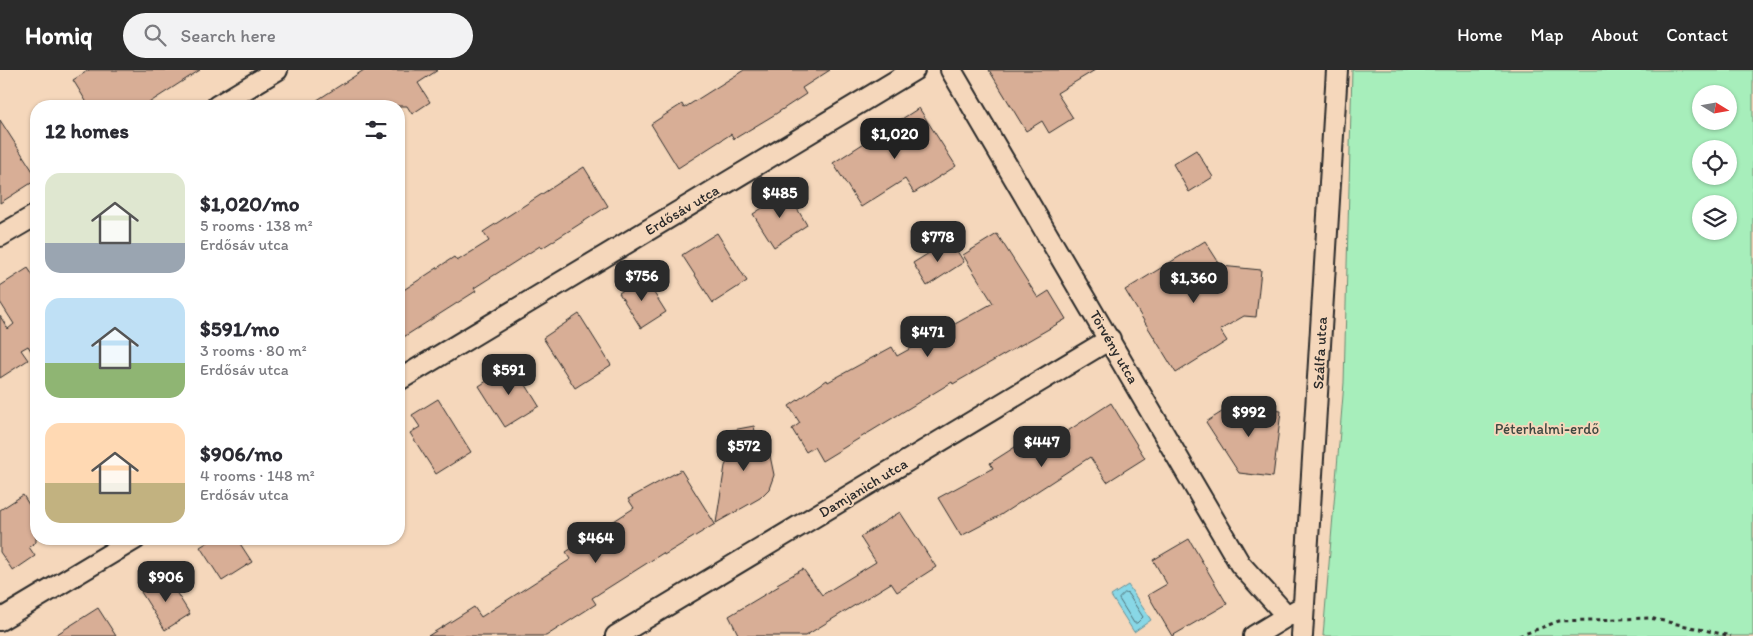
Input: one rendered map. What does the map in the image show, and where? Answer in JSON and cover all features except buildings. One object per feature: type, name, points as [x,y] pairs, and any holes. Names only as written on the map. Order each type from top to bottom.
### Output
[{"type":"street","points":[[227,100],[277,70]]},
{"type":"street","name":"Erdősáv utca","points":[[405,376],[914,70]]},
{"type":"street","name":"Törvény utca","points":[[951,70],[1240,564],[1287,616]]},
{"type":"street","name":"Szálfa utca","points":[[1302,636],[1336,70]]},
{"type":"street","points":[[0,236],[30,218]]},
{"type":"street","name":"Damjanich utca","points":[[616,636],[1110,339]]},
{"type":"street","points":[[0,620],[125,545]]},
{"type":"street","points":[[1254,636],[1305,605]]},
{"type":"path","points":[[1519,636],[1559,621],[1650,618],[1731,636]]},
{"type":"green space","name":"Péterhalmi-erdő","points":[[1352,70],[1753,70],[1753,636],[1323,636],[1344,383]]},
{"type":"water","points":[[1128,585],[1151,620],[1134,632],[1111,596]]}]
